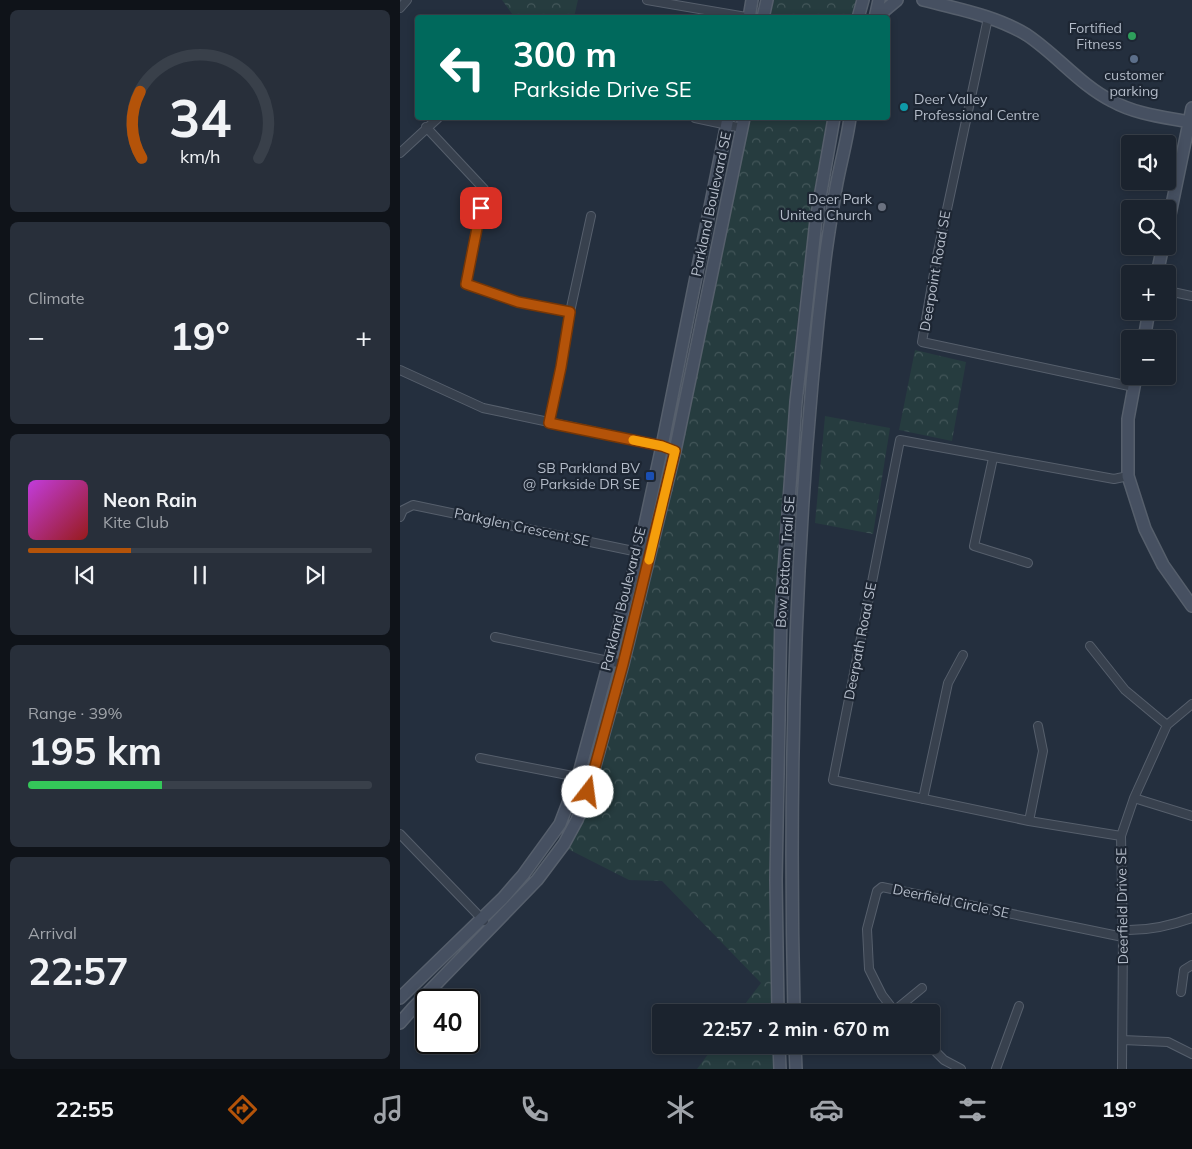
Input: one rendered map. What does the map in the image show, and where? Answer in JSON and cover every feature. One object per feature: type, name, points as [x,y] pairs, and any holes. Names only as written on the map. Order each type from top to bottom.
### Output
[{"type":"street","points":[[400,8],[406,0]]},
{"type":"street","points":[[648,0],[738,15]]},
{"type":"street","points":[[750,15],[752,0]]},
{"type":"street","points":[[764,15],[767,0]]},
{"type":"street","points":[[859,15],[863,0]]},
{"type":"street","points":[[876,15],[878,0]]},
{"type":"street","points":[[881,15],[897,0]]},
{"type":"street","points":[[923,0],[988,18],[1027,35],[1110,100],[1135,111],[1189,122]]},
{"type":"street","name":"Deerpoint Road SE","points":[[988,18],[936,256],[922,342],[1121,378]]},
{"type":"street","points":[[1173,200],[1192,108]]},
{"type":"street","points":[[400,153],[435,120]]},
{"type":"street","name":"Bow Bottom Trail SE","points":[[778,1004],[776,880],[781,613],[796,402],[816,220],[834,120]]},
{"type":"street","name":"Bow Bottom Trail SE","points":[[794,1004],[792,801],[795,627],[807,450],[825,258],[850,120]]},
{"type":"street","points":[[727,121],[743,123]]},
{"type":"street","name":"Parkland Boulevard SE","points":[[400,1023],[524,896],[548,867],[564,844],[577,820],[588,792],[623,664],[662,446],[727,121]]},
{"type":"street","name":"Parkland Boulevard SE","points":[[401,995],[482,919],[524,875],[560,824],[578,777],[610,661],[675,451],[743,123]]},
{"type":"street","points":[[426,127],[484,189],[466,284],[518,302],[570,312]]},
{"type":"street","points":[[549,423],[591,216]]},
{"type":"street","points":[[1176,293],[1192,296]]},
{"type":"street","points":[[400,370],[483,408],[662,446],[675,451]]},
{"type":"street","points":[[1134,385],[1128,419],[1128,476],[1145,529],[1164,565],[1189,594],[1192,606]]},
{"type":"street","name":"Deerpath Road SE","points":[[1121,836],[1029,821],[833,780],[900,440],[1114,479],[1128,476]]},
{"type":"street","points":[[993,458],[974,546],[1028,564]]},
{"type":"street","name":"Parkglen Crescent SE","points":[[400,518],[403,510],[414,505],[644,554]]},
{"type":"street","points":[[495,637],[623,664]]},
{"type":"street","points":[[1090,646],[1125,690],[1167,725]]},
{"type":"street","points":[[923,799],[948,683],[963,655]]},
{"type":"street","name":"Deerfield Drive SE","points":[[1122,1069],[1123,934],[1121,836],[1134,798],[1167,725],[1192,704]]},
{"type":"street","points":[[1029,821],[1043,751],[1038,726]]},
{"type":"street","points":[[480,758],[578,777]]},
{"type":"street","points":[[1134,798],[1192,816]]},
{"type":"street","points":[[400,834],[492,929]]},
{"type":"street","name":"Deerfield Circle SE","points":[[889,1004],[882,995],[869,969],[868,929],[877,891],[882,887],[1123,934]]},
{"type":"street","points":[[1123,934],[1175,924],[1192,918]]},
{"type":"street","points":[[1181,992],[1184,970],[1192,965]]},
{"type":"street","points":[[904,1004],[922,988]]},
{"type":"street","points":[[401,995],[413,1008]]},
{"type":"street","points":[[996,1069],[1019,1006]]},
{"type":"street","points":[[1123,1040],[1168,1042],[1192,1054]]},
{"type":"street","points":[[779,1054],[780,1069]]},
{"type":"street","points":[[795,1054],[796,1069]]},
{"type":"street","points":[[938,1054],[944,1060],[960,1069]]},
{"type":"green space","points":[[502,0],[578,0],[574,15],[513,15]]},
{"type":"green space","points":[[774,0],[856,0],[852,15],[770,15]]},
{"type":"green space","points":[[750,120],[827,120],[810,216],[796,335],[779,538],[770,816],[773,1004],[745,1004],[761,983],[662,881],[629,880],[566,848],[589,795],[622,689],[678,462]]},
{"type":"green space","points":[[915,350],[966,362],[952,441],[899,430]]},
{"type":"green space","points":[[825,416],[890,428],[873,534],[815,523]]},
{"type":"green space","points":[[708,1054],[773,1054],[773,1069],[697,1069]]},
{"type":"slow traffic","points":[[633,440],[662,446],[675,451],[649,560]]},
{"type":"place","name":"Fortified Fitness","points":[[1132,36]]},
{"type":"place","name":"customer parking","points":[[1134,59]]},
{"type":"place","name":"Deer Valley Professional Centre","points":[[904,107]]},
{"type":"place","name":"Deer Park United Church","points":[[882,207]]},
{"type":"place","name":"SB Parkland BV @ Parkside DR SE","points":[[650,476]]},
{"type":"route","points":[[481,208],[466,284],[518,302],[570,312],[549,423],[662,446],[675,451],[623,664],[588,792]]}]
